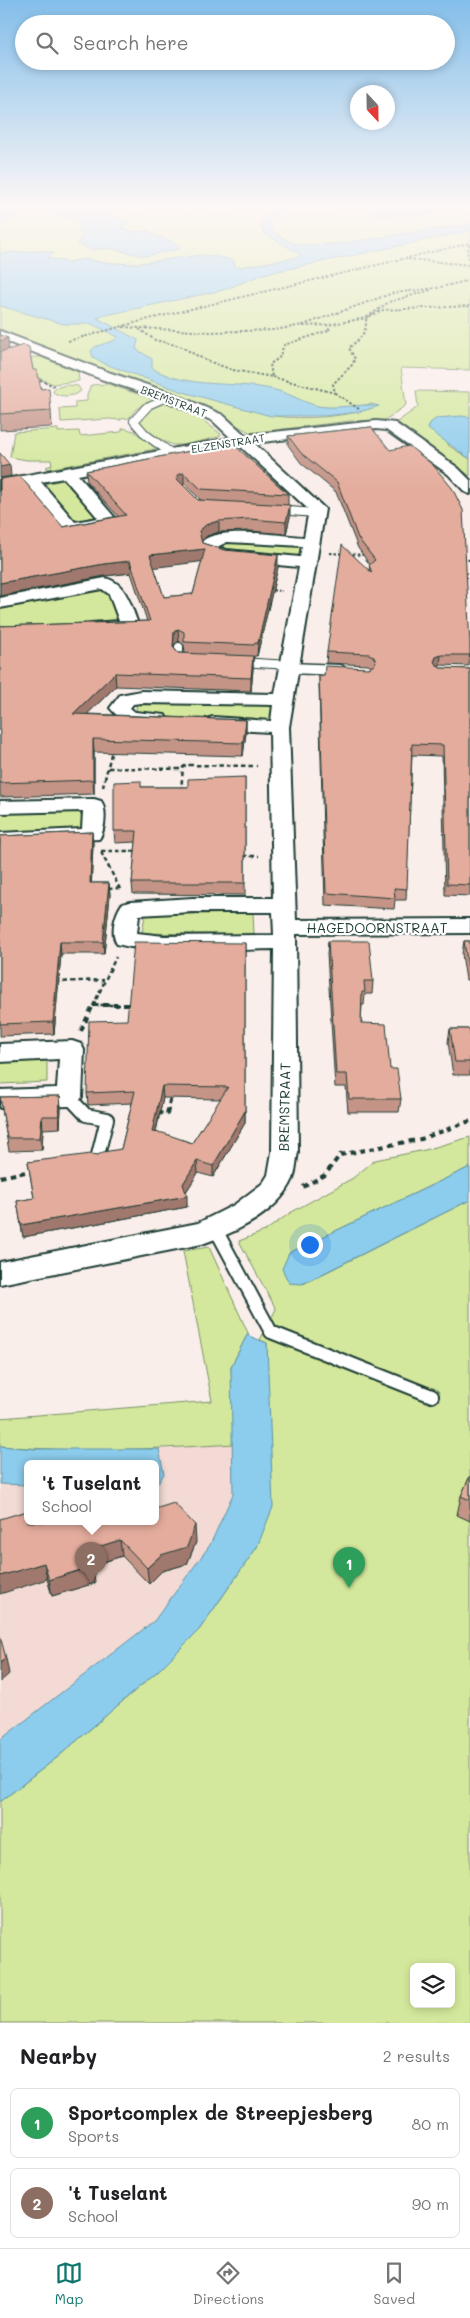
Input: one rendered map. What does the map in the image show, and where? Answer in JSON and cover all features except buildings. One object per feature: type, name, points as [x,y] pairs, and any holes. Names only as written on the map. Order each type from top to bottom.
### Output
[{"type":"street","name":"BREMSTRAAT","points":[[0,335],[27,353],[169,397],[218,418],[317,509],[279,727],[284,905],[285,1152],[279,1182],[259,1201],[233,1220],[202,1233],[0,1273]]},
{"type":"street","name":"ELZENSTRAAT","points":[[0,485],[243,440],[376,425],[390,426],[453,471],[470,490]]},
{"type":"street","points":[[31,479],[71,528],[109,520],[67,472]]},
{"type":"street","points":[[225,537],[310,552],[225,555],[209,550],[209,543],[225,537]]},
{"type":"street","points":[[0,603],[105,583],[118,591],[128,621],[124,626],[76,627]]},
{"type":"street","points":[[180,721],[130,718],[119,708],[127,700],[141,697],[284,700]]},
{"type":"street","points":[[199,722],[279,727]]},
{"type":"street","points":[[0,807],[94,805],[96,843],[0,838]]},
{"type":"street","points":[[284,905],[192,905],[130,909],[126,922],[125,939],[164,943],[284,935]]},
{"type":"street","name":"HAGEDOORNSTRAAT","points":[[284,935],[470,926]]},
{"type":"street","points":[[0,1053],[72,1050],[69,1097],[0,1099]]},
{"type":"lane","points":[[169,397],[144,408],[139,412],[134,422],[136,427],[171,453]]},
{"type":"lane","points":[[267,510],[316,512]]},
{"type":"lane","points":[[179,647],[179,660],[198,660]]},
{"type":"lane","points":[[225,662],[348,671]]},
{"type":"lane","points":[[69,1097],[86,1115],[106,1119],[97,1160]]},
{"type":"lane","points":[[215,1228],[271,1332],[432,1396]]},
{"type":"path","points":[[27,353],[225,302]]},
{"type":"path","points":[[119,328],[212,332],[274,330],[364,302]]},
{"type":"path","points":[[335,393],[333,384],[352,366],[355,359],[349,348],[364,335],[367,329],[366,318],[374,309],[386,302]]},
{"type":"path","points":[[292,326],[327,325],[366,318],[383,310],[470,306]]},
{"type":"path","points":[[272,377],[270,364],[279,358],[284,344],[330,330],[327,325]]},
{"type":"path","points":[[136,328],[147,332],[155,340],[180,346],[204,360],[233,370],[272,377],[335,393],[354,406]]},
{"type":"path","points":[[30,377],[46,381],[54,386]]},
{"type":"path","points":[[310,552],[373,555]]},
{"type":"path","points":[[460,559],[470,560]]},
{"type":"path","points":[[266,590],[303,592]]},
{"type":"path","points":[[94,805],[101,797],[119,726],[130,718]]},
{"type":"path","points":[[102,751],[112,751]]},
{"type":"path","points":[[181,796],[183,769],[187,765],[279,766]]},
{"type":"path","points":[[108,768],[183,769]]},
{"type":"path","points":[[96,843],[139,851]]},
{"type":"path","points":[[96,843],[130,909]]},
{"type":"path","points":[[234,856],[282,856]]},
{"type":"path","points":[[101,889],[120,888]]},
{"type":"path","points":[[72,1050],[125,939]]},
{"type":"path","points":[[48,982],[104,980]]},
{"type":"path","points":[[93,1005],[138,1005]]},
{"type":"path","points":[[150,1112],[167,1114],[171,1087]]},
{"type":"path","points":[[296,1190],[315,1184],[331,1170],[340,1154],[360,1148],[388,1146],[441,1135],[470,1121]]},
{"type":"path","points":[[0,1177],[40,1170]]},
{"type":"shaded area","points":[[234,1444],[233,1494],[210,1545],[154,1621],[0,1740],[0,1484],[24,1485],[24,1525],[159,1525],[159,1482],[164,1474],[159,1449]]},
{"type":"green space","points":[[0,302],[470,302],[470,370],[401,368],[406,405],[385,420],[350,421],[251,433],[204,408],[0,329]],"holes":[[[371,404],[378,406],[367,410],[326,417],[299,418],[274,416],[321,407],[346,408]]]},
{"type":"green space","points":[[33,357],[41,357],[78,372],[79,381],[53,384],[39,378],[38,373],[0,368]]},
{"type":"green space","points":[[108,384],[155,400],[136,409],[129,418],[121,420],[61,422],[60,409],[75,408],[75,402],[87,401],[91,385]]},
{"type":"green space","points":[[66,385],[78,386],[81,391],[67,396],[53,392],[55,388]]},
{"type":"green space","points":[[416,391],[470,392],[470,417],[438,418],[449,446],[470,459],[470,476],[397,422],[418,407]]},
{"type":"green space","points":[[165,402],[201,419],[221,434],[219,437],[180,445],[161,440],[140,421],[147,411]]},
{"type":"green space","points":[[123,428],[134,431],[156,449],[48,469],[46,467],[52,465],[51,460],[27,460],[10,457],[14,432],[58,429],[58,432],[79,431],[80,436],[121,432]]},
{"type":"green space","points":[[63,480],[99,519],[77,524],[43,484]]},
{"type":"green space","points":[[227,541],[304,545],[303,556],[224,551],[216,547]]},
{"type":"green space","points":[[103,589],[111,594],[120,619],[114,624],[0,627],[0,608]]},
{"type":"green space","points":[[169,700],[274,705],[272,721],[146,717],[137,714],[136,705],[145,701]]},
{"type":"green space","points":[[77,809],[83,818],[81,829],[0,833],[0,811]]},
{"type":"green space","points":[[253,913],[254,935],[142,933],[145,915]]},
{"type":"green space","points":[[47,1058],[47,1082],[0,1084],[0,1060]]},
{"type":"green space","points":[[470,1137],[470,1167],[289,1253],[303,1284],[470,1200],[470,2023],[0,2023],[0,1802],[59,1756],[160,1669],[199,1630],[257,1547],[267,1343],[260,1340],[276,1309],[239,1241],[265,1231],[290,1213],[353,1178],[375,1160],[425,1150]]},
{"type":"green space","points":[[209,1247],[248,1333],[231,1367],[234,1444],[88,1450],[0,1446],[0,1418],[212,1401],[183,1251]]},
{"type":"water","points":[[0,302],[165,302],[97,318],[138,340],[136,349],[152,359],[152,368],[166,375],[196,382],[244,385],[275,390],[319,406],[379,406],[359,412],[324,416],[271,416],[183,392],[105,364],[93,357],[91,351],[97,346],[115,340],[118,337],[92,324],[64,324],[0,306]]},
{"type":"water","points":[[470,417],[470,459],[428,429],[430,423],[437,418]]},
{"type":"water","points":[[470,1167],[470,1200],[302,1284],[289,1283],[282,1269],[289,1253]]},
{"type":"water","points":[[248,1333],[249,1336],[267,1343],[273,1507],[257,1547],[199,1630],[160,1669],[59,1756],[0,1802],[0,1740],[154,1621],[210,1545],[233,1494],[231,1367]]},
{"type":"water","points":[[0,1446],[35,1449],[159,1449],[164,1474],[159,1482],[159,1460],[24,1460],[24,1485],[0,1484]]},
{"type":"place","name":"'t Tuselant","points":[[91,1583]]},
{"type":"place","name":"Sportcomplex de Streepjesberg","points":[[349,1588]]}]
